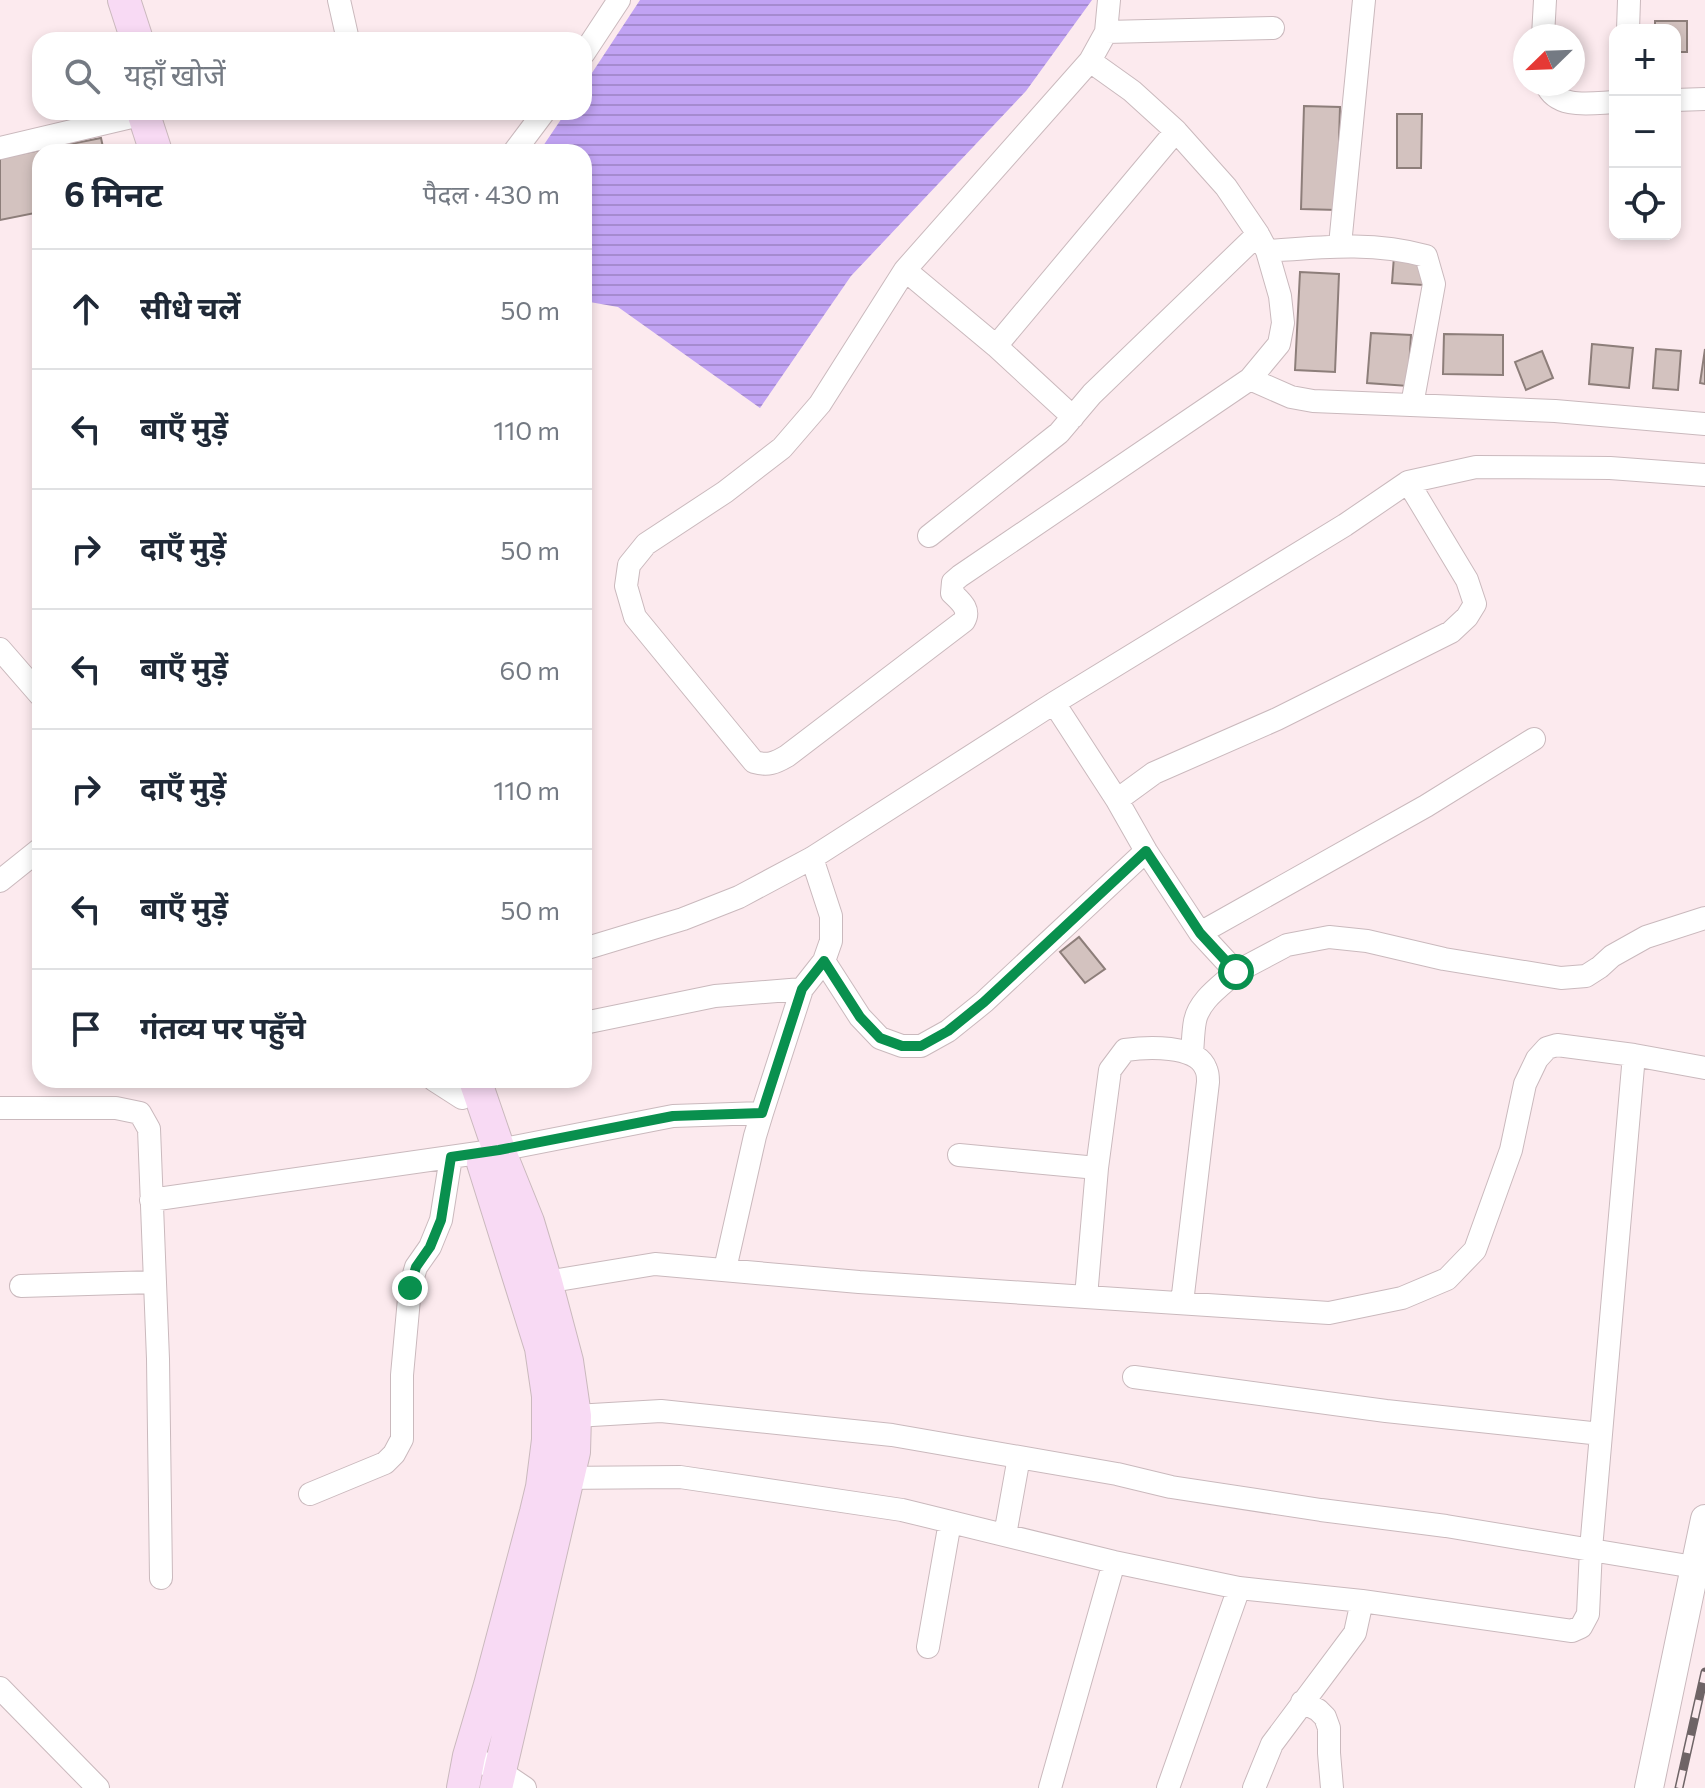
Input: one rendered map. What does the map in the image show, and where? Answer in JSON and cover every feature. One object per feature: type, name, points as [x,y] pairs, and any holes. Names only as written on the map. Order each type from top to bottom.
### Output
[{"type":"main road","points":[[107,0],[117,32]]},
{"type":"main road","points":[[124,0],[134,32]]},
{"type":"main road","points":[[150,120],[155,144]]},
{"type":"main road","points":[[153,120],[168,144]]},
{"type":"main road","points":[[465,1088],[477,1153],[541,1348],[548,1396],[548,1440],[555,1478],[507,1782]]},
{"type":"main road","points":[[463,1788],[536,1512],[574,1452],[575,1416],[567,1361],[528,1222],[477,1153]]},
{"type":"street","points":[[339,0],[346,32]]},
{"type":"street","points":[[592,41],[619,0]]},
{"type":"street","points":[[1090,61],[1132,91],[1176,131],[1226,187],[1262,242],[1280,296],[1283,323],[1279,344],[1250,379],[953,582],[952,593],[966,608],[964,621],[787,756],[766,765],[754,762],[635,617],[626,586],[629,565],[646,544],[725,492],[782,448],[820,404],[905,270],[1090,61],[1106,32],[1109,0]]},
{"type":"street","points":[[1340,245],[1364,0]]},
{"type":"street","points":[[1544,24],[1545,0]]},
{"type":"street","points":[[1628,24],[1629,0]]},
{"type":"street","points":[[1106,32],[1273,28]]},
{"type":"street","points":[[1554,96],[1564,102],[1609,102]]},
{"type":"street","points":[[1681,100],[1705,99]]},
{"type":"street","points":[[0,148],[119,120]]},
{"type":"street","points":[[520,144],[538,120]]},
{"type":"street","points":[[996,346],[1176,131]]},
{"type":"street","points":[[929,536],[1059,433],[1092,394],[1262,242],[1405,250],[1426,256],[1434,284],[1412,405]]},
{"type":"street","points":[[905,270],[996,346],[1073,417]]},
{"type":"street","points":[[1250,379],[1268,389],[1302,399],[1555,411],[1705,424]]},
{"type":"street","points":[[592,947],[683,919],[739,897],[812,858],[1054,703],[1345,525],[1408,482],[1476,467],[1610,468],[1705,475]]},
{"type":"street","points":[[1117,800],[1154,773],[1290,713],[1451,632],[1467,617],[1475,604],[1467,580],[1408,482]]},
{"type":"street","points":[[0,649],[32,686]]},
{"type":"street","points":[[1054,703],[1200,933],[1236,972]]},
{"type":"street","points":[[1200,933],[1426,806],[1534,739]]},
{"type":"street","points":[[824,961],[860,1017],[880,1038],[902,1046],[921,1046],[948,1031],[984,1002],[1146,851]]},
{"type":"street","points":[[0,881],[32,855]]},
{"type":"street","points":[[725,1269],[755,1136],[802,989],[824,961],[831,941],[831,916],[812,858]]},
{"type":"street","points":[[1192,1053],[1194,1022],[1206,1000],[1236,972],[1287,945],[1329,937],[1367,941],[1444,959],[1561,978],[1586,976],[1612,956],[1646,937],[1705,918]]},
{"type":"street","points":[[592,1021],[715,996],[802,989]]},
{"type":"street","points":[[546,1282],[655,1264],[859,1282],[1329,1313],[1402,1298],[1447,1279],[1475,1250],[1511,1150],[1525,1084],[1537,1059],[1547,1048],[1557,1045],[1705,1068]]},
{"type":"street","points":[[1086,1297],[1097,1168],[1110,1070],[1125,1050],[1148,1047],[1192,1053],[1206,1066],[1208,1082],[1182,1303]]},
{"type":"street","points":[[555,1478],[680,1477],[902,1510],[1114,1562],[1239,1588],[1362,1601],[1572,1631],[1584,1625],[1588,1614],[1634,1055]]},
{"type":"street","points":[[0,1108],[116,1108],[140,1113],[149,1129],[158,1359],[161,1578]]},
{"type":"street","points":[[151,1200],[477,1153],[673,1116],[762,1113]]},
{"type":"street","points":[[310,1494],[385,1463],[402,1439],[402,1375],[410,1288],[416,1267],[430,1247],[477,1153]]},
{"type":"street","points":[[959,1155],[1097,1168]]},
{"type":"street","points":[[21,1286],[155,1282]]},
{"type":"street","points":[[1134,1377],[1386,1411],[1601,1434]]},
{"type":"street","points":[[575,1416],[661,1411],[892,1435],[1117,1474],[1171,1487],[1446,1526],[1694,1567]]},
{"type":"street","points":[[1005,1535],[1019,1457]]},
{"type":"street","points":[[1649,1788],[1705,1519]]},
{"type":"street","points":[[928,1647],[950,1522]]},
{"type":"street","points":[[1050,1788],[1114,1562]]},
{"type":"street","points":[[1168,1788],[1239,1588]]},
{"type":"street","points":[[1254,1788],[1272,1744],[1355,1633],[1362,1601]]},
{"type":"street","points":[[0,1688],[98,1788]]},
{"type":"street","points":[[1302,1702],[1318,1710],[1329,1728],[1332,1788]]},
{"type":"street","points":[[469,1756],[507,1782]]},
{"type":"shaded area","points":[[640,0],[1092,0],[1026,91],[851,276],[760,408],[618,307],[592,302],[592,144],[544,144],[561,120],[592,120],[592,73]]},
{"type":"building","points":[[1655,21],[1687,21],[1687,52],[1681,52],[1681,24],[1655,24]]},
{"type":"building","points":[[1304,106],[1340,107],[1337,210],[1301,209]]},
{"type":"building","points":[[1397,114],[1422,114],[1421,168],[1397,168]]},
{"type":"building","points":[[101,138],[102,144],[71,144]]},
{"type":"building","points":[[32,152],[32,214],[0,220],[0,158]]},
{"type":"building","points":[[1394,256],[1425,258],[1423,285],[1392,283]]},
{"type":"building","points":[[1300,272],[1339,274],[1335,372],[1295,370]]},
{"type":"building","points":[[1371,333],[1411,335],[1408,386],[1367,383]]},
{"type":"building","points":[[1444,334],[1503,335],[1503,375],[1443,374]]},
{"type":"building","points":[[1592,344],[1633,348],[1629,388],[1589,384]]},
{"type":"building","points":[[1656,349],[1681,351],[1678,390],[1653,388]]},
{"type":"building","points":[[1705,349],[1705,384],[1700,383]]},
{"type":"building","points":[[1542,351],[1553,378],[1526,390],[1515,362]]},
{"type":"building","points":[[1079,937],[1105,969],[1085,983],[1060,952]]},
{"type":"railway","points":[[1679,1788],[1705,1672]]},
{"type":"route","points":[[410,1288],[416,1267],[430,1247],[441,1220],[451,1157],[673,1116],[762,1113],[802,989],[824,961],[860,1017],[880,1038],[902,1046],[921,1046],[948,1031],[984,1002],[1146,851],[1200,933],[1236,972]]}]
